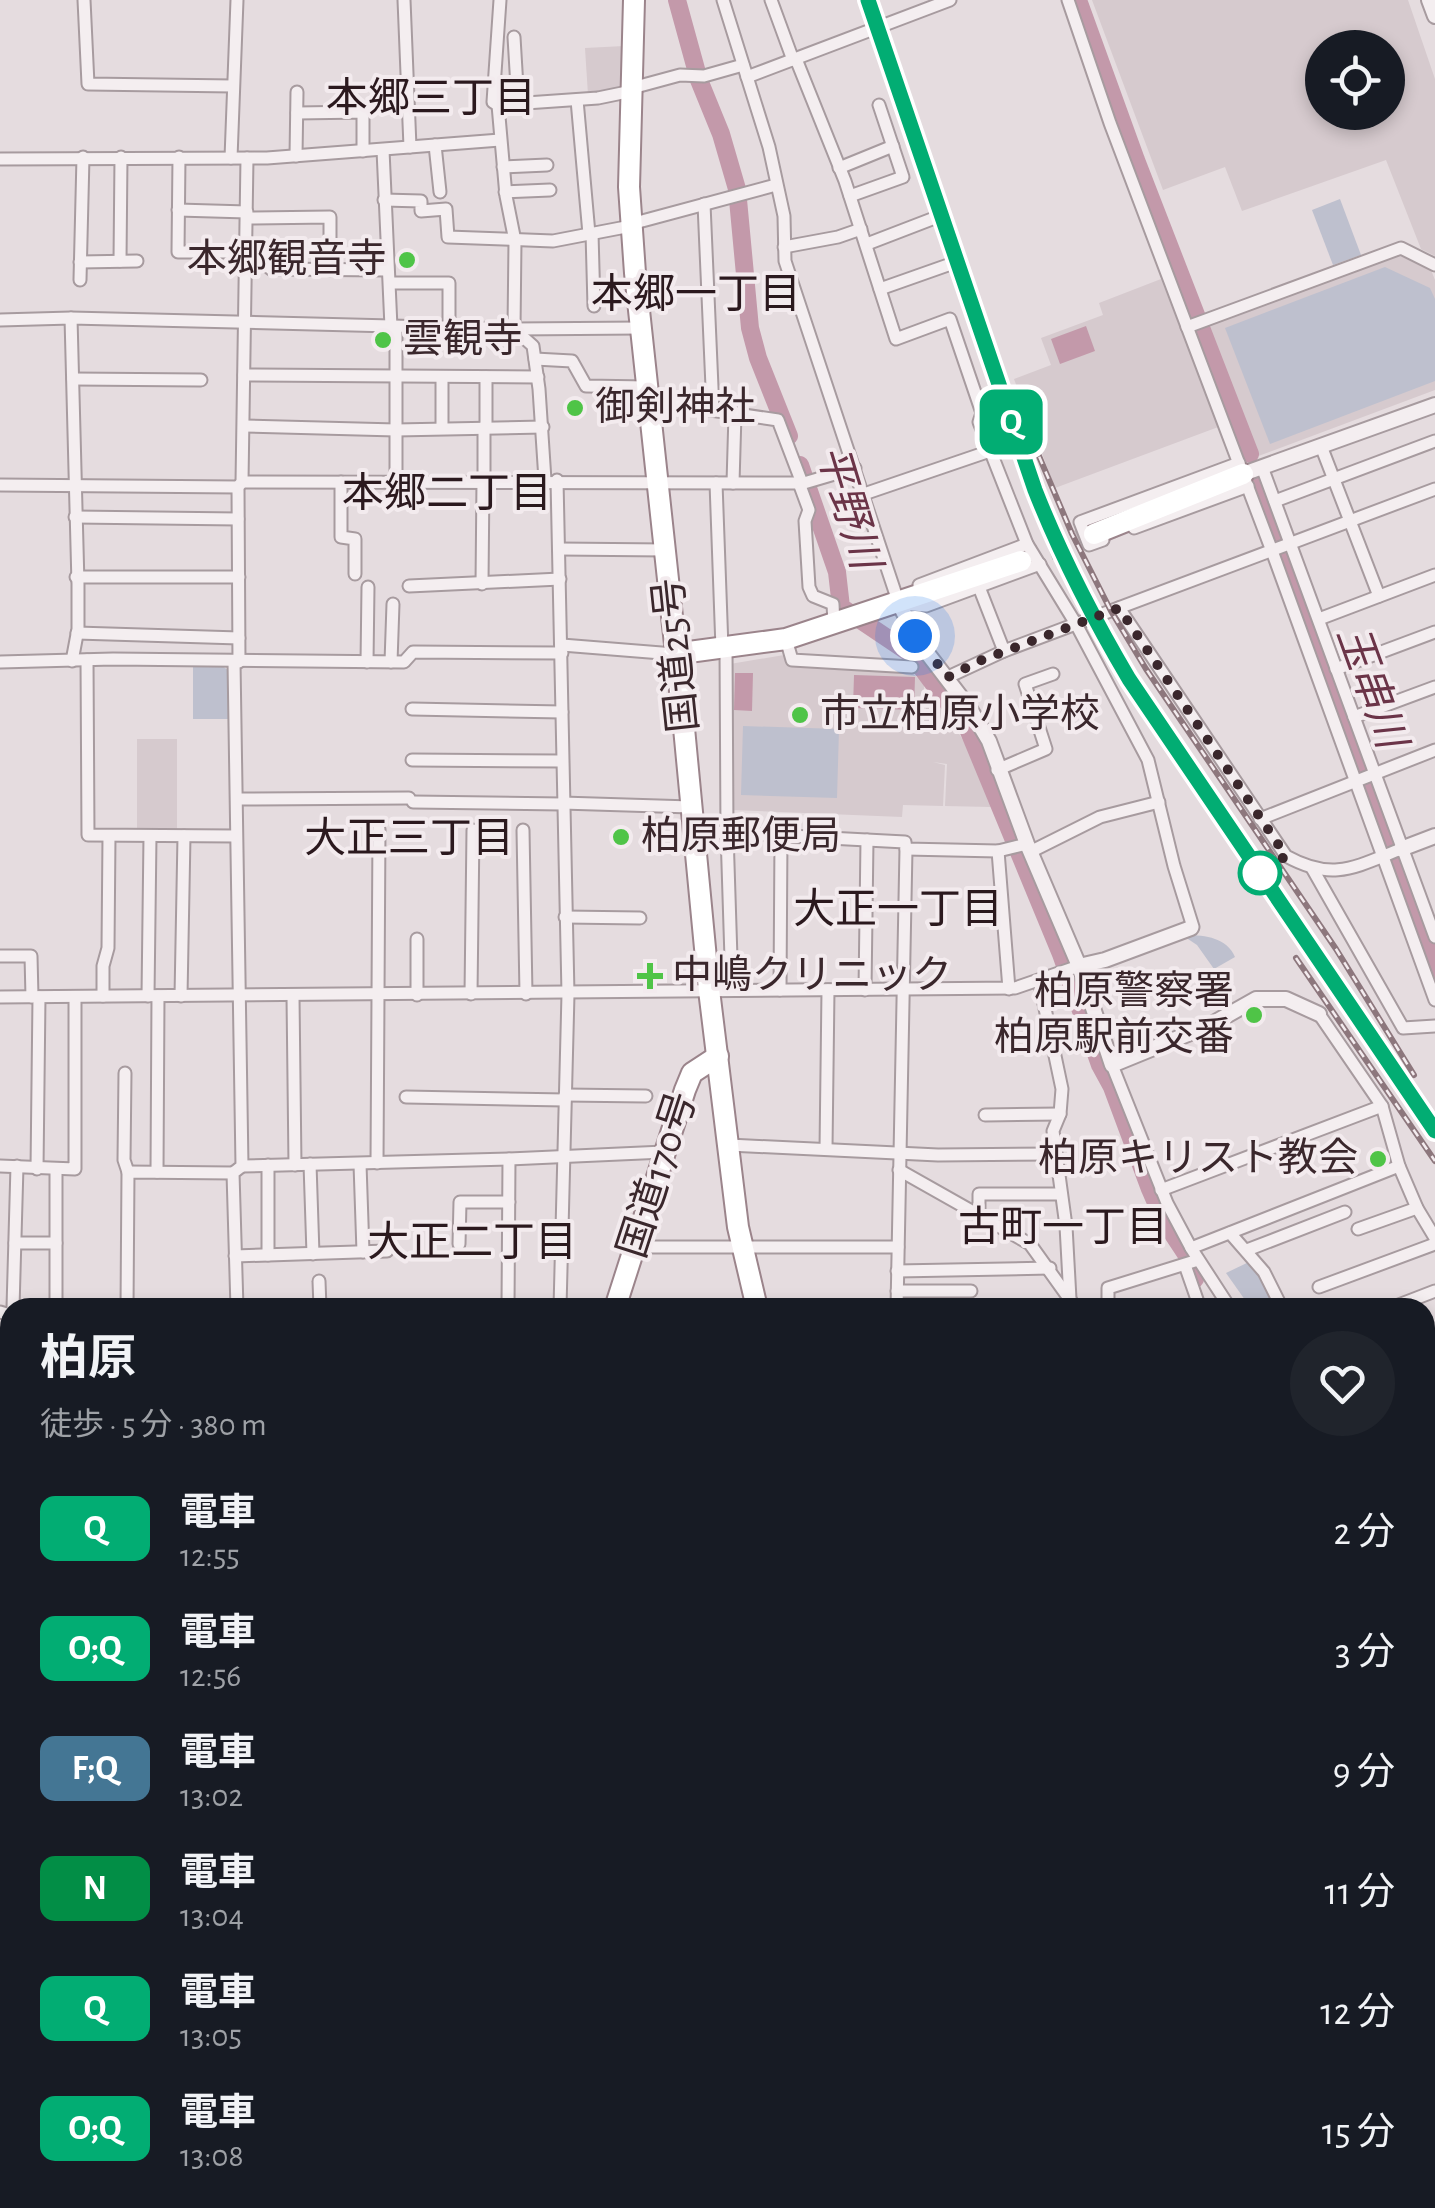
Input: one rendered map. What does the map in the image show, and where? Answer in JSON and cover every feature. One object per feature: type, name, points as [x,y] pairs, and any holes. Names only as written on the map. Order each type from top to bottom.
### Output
[{"type":"highway","name":"国道25号","points":[[634,0],[631,225],[709,990],[742,1245],[755,1298]]},
{"type":"highway","points":[[1094,534],[1248,473]]},
{"type":"highway","points":[[674,654],[786,639],[1029,556]]},
{"type":"highway","name":"国道170号","points":[[619,1298],[692,1073],[718,1056]]},
{"type":"street","points":[[84,0],[88,84],[233,86]]},
{"type":"street","points":[[231,158],[237,0]]},
{"type":"street","points":[[404,0],[410,147]]},
{"type":"street","points":[[500,0],[494,102],[498,105],[515,241],[514,329],[533,346],[559,549],[568,994],[560,1298]]},
{"type":"street","points":[[723,0],[784,216],[784,261],[898,598],[921,646],[948,677],[989,741],[1023,847],[1078,966],[1162,1190],[1195,1254],[1224,1298]]},
{"type":"street","points":[[0,997],[1009,988],[1105,960],[1192,928],[1148,760],[1076,624],[1029,556],[979,422],[982,413],[950,319],[896,339],[850,196],[771,0]]},
{"type":"street","points":[[498,105],[577,100],[680,75],[745,71],[795,60],[950,0]]},
{"type":"street","points":[[1068,0],[1187,327],[1281,547],[1319,619],[1354,716],[1364,777],[1391,852],[1435,937]]},
{"type":"street","points":[[1429,0],[1435,16]]},
{"type":"street","points":[[514,37],[518,104]]},
{"type":"street","points":[[495,62],[515,60]]},
{"type":"street","points":[[296,156],[297,92]]},
{"type":"street","points":[[577,100],[594,306]]},
{"type":"street","points":[[850,196],[903,177],[879,105]]},
{"type":"street","points":[[297,113],[363,112],[363,151]]},
{"type":"street","points":[[0,159],[248,158],[500,140]]},
{"type":"street","points":[[435,145],[440,192]]},
{"type":"street","points":[[839,168],[893,146]]},
{"type":"street","points":[[383,150],[396,378],[396,482]]},
{"type":"street","points":[[120,260],[121,157]]},
{"type":"street","points":[[80,280],[83,158]]},
{"type":"street","points":[[179,158],[178,252],[246,257],[263,262],[271,270],[330,270],[448,283],[449,328]]},
{"type":"street","points":[[237,1298],[236,662],[248,158]]},
{"type":"street","points":[[503,167],[548,166]]},
{"type":"street","points":[[384,200],[421,201],[421,211],[446,210],[448,237],[553,240],[631,225],[776,185]]},
{"type":"street","points":[[506,192],[550,190]]},
{"type":"street","points":[[704,204],[713,410]]},
{"type":"street","points":[[178,210],[330,217],[330,270]]},
{"type":"street","points":[[867,244],[932,219]]},
{"type":"street","points":[[784,248],[861,228]]},
{"type":"street","points":[[1187,327],[1401,248],[1435,265]]},
{"type":"street","points":[[80,262],[137,261]]},
{"type":"street","points":[[880,289],[948,265]]},
{"type":"street","points":[[70,318],[77,633],[72,660]]},
{"type":"street","points":[[0,320],[641,328]]},
{"type":"street","points":[[535,359],[572,360],[586,386],[778,420],[804,483],[810,510],[805,520],[809,588],[813,596],[833,604],[848,620]]},
{"type":"street","points":[[244,375],[538,377]]},
{"type":"street","points":[[73,378],[201,380]]},
{"type":"street","points":[[442,378],[442,427]]},
{"type":"street","points":[[482,584],[486,378]]},
{"type":"street","points":[[1248,473],[1080,522],[1089,544],[1248,473],[1435,405]]},
{"type":"street","points":[[733,483],[735,414]]},
{"type":"street","points":[[244,426],[396,430],[542,427]]},
{"type":"street","points":[[1276,501],[1435,442]]},
{"type":"street","points":[[1321,446],[1379,596]]},
{"type":"street","points":[[864,494],[990,451]]},
{"type":"street","points":[[0,485],[551,480],[804,483],[855,468]]},
{"type":"street","points":[[1248,473],[1276,501],[1281,547],[1391,852],[1430,969],[1435,1000]]},
{"type":"street","points":[[341,482],[341,538],[355,539],[354,574]]},
{"type":"street","points":[[716,483],[732,990]]},
{"type":"street","points":[[948,677],[1004,651],[1435,489]]},
{"type":"street","points":[[75,517],[238,519]]},
{"type":"street","points":[[559,549],[666,550]]},
{"type":"street","points":[[898,598],[947,573],[1029,556]]},
{"type":"street","points":[[898,598],[926,606],[979,587],[1029,556]]},
{"type":"street","points":[[1319,619],[1435,575]]},
{"type":"street","points":[[76,577],[238,577]]},
{"type":"street","points":[[409,586],[560,579]]},
{"type":"street","points":[[368,586],[368,662]]},
{"type":"street","points":[[979,587],[1004,651]]},
{"type":"street","points":[[391,662],[393,604]]},
{"type":"street","points":[[1119,608],[1286,856],[1312,868],[1347,870],[1435,836]]},
{"type":"street","points":[[1336,669],[1435,632]]},
{"type":"street","points":[[77,633],[239,638]]},
{"type":"street","points":[[786,639],[792,660],[912,667]]},
{"type":"street","points":[[0,662],[404,662],[413,652],[562,649],[674,654]]},
{"type":"street","points":[[87,660],[88,836],[236,836]]},
{"type":"street","points":[[997,770],[1046,749],[1025,684],[1053,674]]},
{"type":"street","points":[[1354,716],[1435,687]]},
{"type":"street","points":[[412,708],[562,712]]},
{"type":"street","points":[[1260,819],[1435,750]]},
{"type":"street","points":[[412,760],[562,761]]},
{"type":"street","points":[[236,799],[691,806]]},
{"type":"street","points":[[906,849],[998,851],[1023,847],[1100,817],[1159,802]]},
{"type":"street","points":[[377,1163],[380,829]]},
{"type":"street","points":[[470,994],[473,830]]},
{"type":"street","points":[[522,830],[526,994]]},
{"type":"street","points":[[693,831],[904,842],[897,1298]]},
{"type":"street","points":[[104,996],[109,836]]},
{"type":"street","points":[[150,836],[156,1172]]},
{"type":"street","points":[[182,996],[184,836]]},
{"type":"street","points":[[780,990],[781,836]]},
{"type":"street","points":[[865,990],[867,840]]},
{"type":"street","points":[[998,851],[1009,988]]},
{"type":"street","points":[[1312,868],[1403,1028],[1435,1026]]},
{"type":"street","points":[[565,917],[640,918]]},
{"type":"street","points":[[416,939],[416,995]]},
{"type":"street","points":[[0,956],[31,956],[37,1169]]},
{"type":"street","points":[[1039,980],[1062,1089],[1060,1114],[1053,1132],[1072,1298]]},
{"type":"street","points":[[826,1150],[828,990]]},
{"type":"street","points":[[0,1166],[75,1169],[75,996]]},
{"type":"street","points":[[292,996],[295,1164]]},
{"type":"street","points":[[1112,1065],[1210,1025],[1256,998],[1280,998],[1319,1014],[1382,1106],[1399,1166],[1435,1243],[1318,1287]]},
{"type":"street","points":[[125,1073],[127,1298]]},
{"type":"street","points":[[406,1097],[646,1096]]},
{"type":"street","points":[[1162,1190],[1382,1106]]},
{"type":"street","points":[[986,1114],[1060,1114]]},
{"type":"street","points":[[729,1145],[899,1153],[1055,1154]]},
{"type":"street","points":[[128,1172],[664,1152]]},
{"type":"street","points":[[508,1298],[509,1159]]},
{"type":"street","points":[[310,1164],[313,1254]]},
{"type":"street","points":[[360,1164],[363,1252]]},
{"type":"street","points":[[268,1165],[268,1255]]},
{"type":"street","points":[[13,1298],[17,1166]]},
{"type":"street","points":[[1108,1298],[1108,1288],[1185,1266],[1195,1254],[1230,1233],[1399,1166]]},
{"type":"street","points":[[56,1169],[56,1298]]},
{"type":"street","points":[[899,1170],[1030,1244],[1070,1298]]},
{"type":"street","points":[[978,1214],[979,1194],[1061,1194]]},
{"type":"street","points":[[460,1244],[460,1202],[509,1202]]},
{"type":"street","points":[[1358,1229],[1417,1208]]},
{"type":"street","points":[[1247,1250],[1345,1212]]},
{"type":"street","points":[[1230,1233],[1264,1272],[1277,1298]]},
{"type":"street","points":[[15,1243],[56,1244]]},
{"type":"street","points":[[634,1247],[898,1247]]},
{"type":"street","points":[[235,1256],[387,1251]]},
{"type":"street","points":[[1185,1266],[1196,1298]]},
{"type":"street","points":[[897,1271],[1050,1268]]},
{"type":"street","points":[[320,1281],[320,1298]]},
{"type":"street","points":[[897,1291],[971,1291]]},
{"type":"street","points":[[0,1991],[0,2007]]},
{"type":"shaded area","points":[[1092,0],[1408,0],[1435,79],[1435,256],[1421,249],[1386,160],[1242,211],[1225,167],[1163,190]]},
{"type":"shaded area","points":[[624,46],[624,89],[588,95],[585,48]]},
{"type":"shaded area","points":[[1340,199],[1361,255],[1333,265],[1312,210]]},
{"type":"shaded area","points":[[1399,255],[1431,270],[1435,280],[1435,390],[1253,458],[1237,420],[1055,488],[1014,379],[1051,365],[1041,338],[1103,315],[1099,303],[1161,279],[1183,335]]},
{"type":"shaded area","points":[[1385,267],[1430,288],[1435,299],[1435,381],[1270,444],[1225,328]]},
{"type":"shaded area","points":[[1086,326],[1095,351],[1060,364],[1051,339]]},
{"type":"shaded area","points":[[784,655],[787,664],[911,671],[924,685],[924,720],[926,708],[942,707],[975,759],[991,807],[945,806],[947,764],[933,762],[945,765],[943,806],[903,805],[902,817],[732,810],[730,664]]},
{"type":"shaded area","points":[[193,666],[222,666],[231,672],[231,719],[193,719]]},
{"type":"shaded area","points":[[735,673],[753,673],[752,711],[734,710]]},
{"type":"shaded area","points":[[854,675],[915,677],[914,710],[853,708]]},
{"type":"shaded area","points":[[743,726],[839,729],[837,798],[741,795]]},
{"type":"shaded area","points":[[137,739],[177,739],[177,833],[137,833]]},
{"type":"shaded area","points":[[1186,935],[1215,939],[1235,957],[1214,969]]},
{"type":"shaded area","points":[[1253,1260],[1274,1298],[1244,1298],[1226,1273]]},
{"type":"waterway","name":"平野川","points":[[677,0],[699,80],[737,189],[750,328],[789,436]]},
{"type":"waterway","name":"玉串川","points":[[1078,0],[1250,454]]},
{"type":"waterway","name":"平野川","points":[[800,465],[837,572],[841,607],[911,654],[968,729],[1061,954],[1150,1189],[1163,1219],[1186,1254],[1195,1279]]},
{"type":"waterway","name":"玉串川","points":[[1261,484],[1281,534],[1285,560],[1435,970]]},
{"type":"tunnel","points":[[1021,561],[1094,534]]},
{"type":"railway","points":[[868,0],[1035,490],[1078,586],[1129,679],[1435,1131]]},
{"type":"railway","points":[[1033,442],[1072,534],[1111,611],[1146,669],[1336,949],[1414,1075]]},
{"type":"railway","points":[[1296,958],[1435,1161]]},
{"type":"train","name":"Q","points":[[868,0],[1035,490],[1089,609],[1129,679],[1435,1131]]},
{"type":"place","name":"本郷観音寺","points":[[407,260]]},
{"type":"place","name":"雲観寺","points":[[383,340]]},
{"type":"place","name":"御剣神社","points":[[575,408]]},
{"type":"place","name":"市立柏原小学校","points":[[800,715]]},
{"type":"place","name":"柏原郵便局","points":[[621,837]]},
{"type":"place","name":"中嶋クリニック","points":[[650,976]]},
{"type":"place","name":"柏原警察署 柏原駅前交番","points":[[1254,1015]]},
{"type":"place","name":"柏原キリスト教会","points":[[1378,1159]]},
{"type":"district","name":"本郷三丁目","points":[[431,99]]},
{"type":"district","name":"本郷一丁目","points":[[696,295]]},
{"type":"district","name":"本郷二丁目","points":[[447,494]]},
{"type":"district","name":"大正三丁目","points":[[409,839]]},
{"type":"district","name":"大正一丁目","points":[[898,910]]},
{"type":"district","name":"古町一丁目","points":[[1063,1228]]},
{"type":"district","name":"大正二丁目","points":[[472,1243]]},
{"type":"route","points":[[915,636],[948,677],[982,660],[1119,608],[1286,856],[1260,873]]}]
